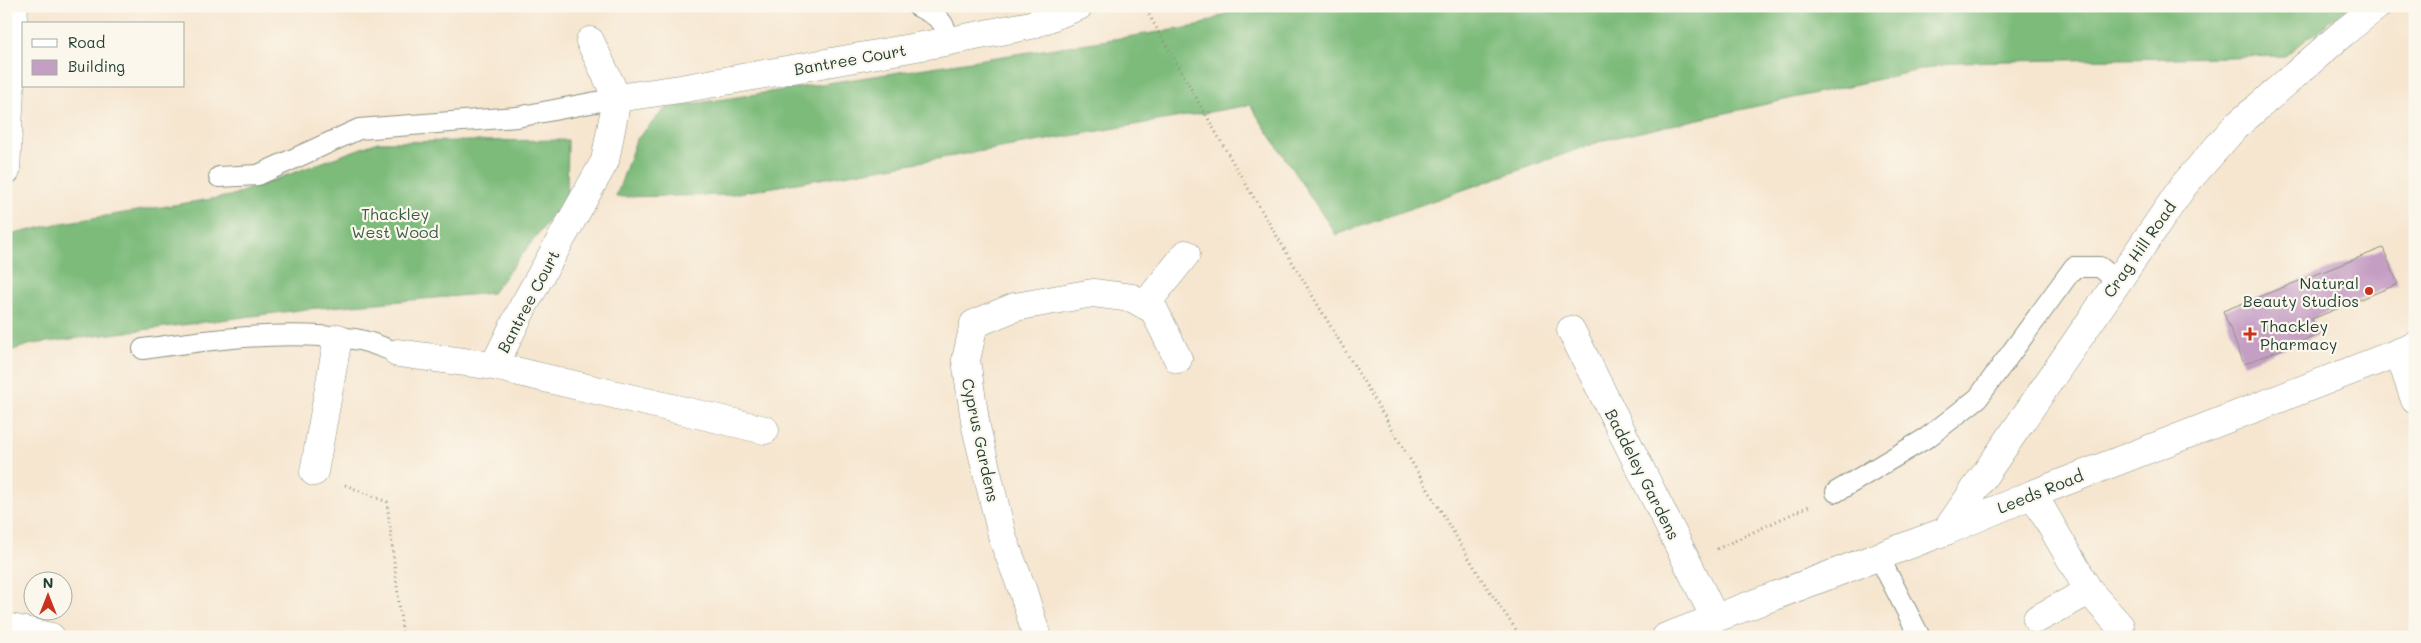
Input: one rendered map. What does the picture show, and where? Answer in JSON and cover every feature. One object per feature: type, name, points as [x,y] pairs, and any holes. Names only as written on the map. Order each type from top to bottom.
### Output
[{"type":"street","points":[[6,171],[14,6]]},
{"type":"street","name":"Bantree Court","points":[[494,366],[524,305],[605,161],[617,98],[680,89],[1031,25],[1079,6]]},
{"type":"street","name":"Crag Hill Road","points":[[1946,531],[2184,185],[2235,127],[2343,33],[2377,6]]},
{"type":"street","points":[[590,41],[617,98]]},
{"type":"street","points":[[1145,305],[1186,254]]},
{"type":"street","name":"Cyprus Gardens","points":[[1037,637],[1023,591],[1003,539],[976,427],[966,360],[974,324],[1016,307],[1093,293],[1132,298],[1154,310],[1178,359]]},
{"type":"street","name":"Baddeley Gardens","points":[[1571,330],[1715,618]]},
{"type":"street","points":[[314,472],[338,338]]},
{"type":"street","points":[[2407,350],[2415,400]]},
{"type":"street","name":"Leeds Road","points":[[1666,637],[1878,555],[1946,531],[2032,494],[2407,350]]},
{"type":"street","name":"Bantree Court","points":[[398,353],[494,366],[765,430]]},
{"type":"street","points":[[2032,494],[2089,591],[2120,626]]},
{"type":"street","points":[[2037,619],[2089,591]]},
{"type":"street","points":[[6,628],[52,637]]},
{"type":"lane","points":[[917,6],[936,15],[945,24],[950,41]]},
{"type":"lane","points":[[219,177],[258,175],[359,129],[517,117],[617,98]]},
{"type":"lane","points":[[1836,492],[1928,437],[1978,398],[2074,267],[2100,267],[2117,281]]},
{"type":"lane","points":[[143,349],[236,336],[356,339],[398,353]]},
{"type":"lane","points":[[1878,555],[1920,637]]},
{"type":"path","points":[[1144,6],[1250,192],[1482,580],[1520,637]]},
{"type":"path","points":[[314,472],[387,502],[403,637]]},
{"type":"path","points":[[1687,562],[1784,519],[1836,492]]},
{"type":"green space","points":[[1243,6],[2350,6],[2285,56],[1956,62],[1604,140],[1336,235],[1250,105],[727,195],[616,197],[636,140],[666,108],[1198,26]]},
{"type":"green space","name":"Thackley West Wood","points":[[568,140],[567,197],[492,293],[307,309],[32,344],[6,352],[6,236],[56,224],[230,196],[378,142]]},
{"type":"building","points":[[2383,248],[2398,284],[2312,319],[2318,335],[2244,364],[2223,311]]},
{"type":"place","name":"Natural Beauty Studios","points":[[2369,291]]},
{"type":"place","name":"Thackley Pharmacy","points":[[2250,334]]}]
